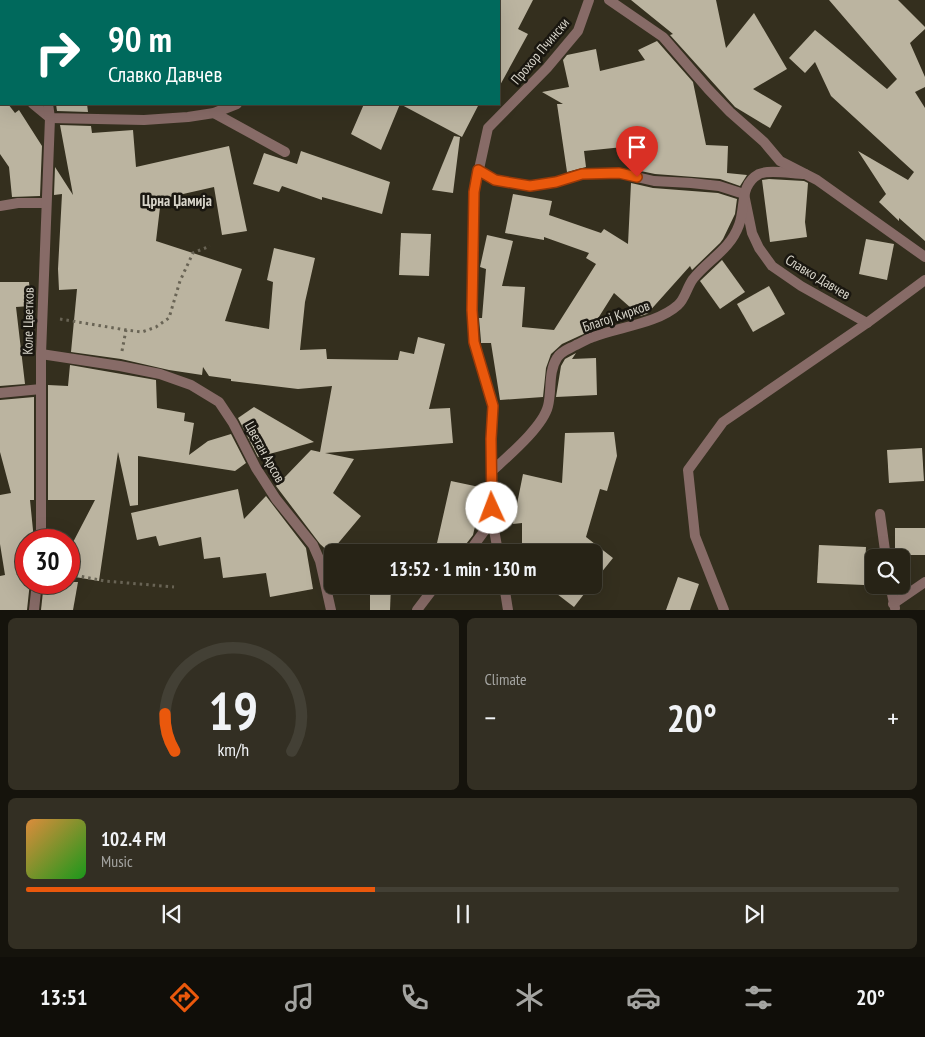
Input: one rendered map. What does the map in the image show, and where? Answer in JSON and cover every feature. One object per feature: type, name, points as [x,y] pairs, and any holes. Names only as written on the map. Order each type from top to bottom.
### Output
[{"type":"street","name":"Прохор Пчински","points":[[497,544],[493,524],[491,472],[493,406],[474,342],[472,310],[474,192],[488,128],[547,68],[578,31],[589,0]]},
{"type":"street","points":[[609,0],[662,37],[708,89],[730,112],[764,142],[780,161],[818,180],[925,257]]},
{"type":"street","points":[[34,105],[50,118],[144,120],[214,113],[234,105]]},
{"type":"street","name":"Коле Цветков","points":[[41,529],[41,354],[50,118],[48,105]]},
{"type":"street","points":[[214,113],[285,152]]},
{"type":"street","points":[[478,170],[495,180],[530,186],[556,182],[582,174],[619,173],[654,181],[718,186],[744,194],[749,182],[760,174],[767,172],[805,174]]},
{"type":"street","name":"Славко Давчев","points":[[744,194],[752,233],[759,248],[772,266],[801,286],[867,323]]},
{"type":"street","name":"Благој Кирков","points":[[491,472],[523,443],[545,414],[557,358],[563,352],[592,337],[642,323],[679,305],[696,276],[726,249],[731,242],[740,224],[744,194]]},
{"type":"street","points":[[0,206],[18,203],[46,203]]},
{"type":"street","points":[[724,610],[694,536],[688,470],[723,422],[867,323],[925,280]]},
{"type":"street","name":"Цветан Арсов","points":[[41,354],[160,374],[191,384],[218,402],[233,423],[256,468],[276,499],[313,545],[320,561],[331,610]]},
{"type":"street","points":[[0,393],[41,389]]},
{"type":"street","points":[[880,514],[885,549]]},
{"type":"street","points":[[475,544],[493,524]]},
{"type":"street","points":[[892,594],[894,607],[925,582]]},
{"type":"street","points":[[34,610],[36,594]]},
{"type":"street","points":[[417,610],[429,594]]},
{"type":"street","points":[[505,594],[508,610]]},
{"type":"path","points":[[42,316],[142,332],[156,327],[169,318],[180,281],[193,253],[210,246]]},
{"type":"path","points":[[120,366],[126,330]]},
{"type":"path","points":[[80,576],[105,581],[174,587]]},
{"type":"building","points":[[500,0],[533,0],[518,29],[528,34],[500,85]]},
{"type":"building","points":[[631,0],[716,0],[726,48],[754,13],[787,69],[753,89],[782,106],[770,128],[735,107],[670,35],[673,34]]},
{"type":"building","points":[[829,0],[898,0],[925,27],[910,43],[925,77],[925,87],[915,92],[925,108],[925,241],[899,218],[899,221],[879,202],[886,194],[858,151],[908,180],[914,172],[831,96],[815,62],[805,73],[789,58],[815,30],[887,89],[897,79]]},
{"type":"building","points":[[657,41],[693,82],[706,145],[728,146],[727,173],[747,175],[740,186],[720,179],[655,174],[631,169],[633,146],[584,151],[586,167],[567,172],[557,104],[563,104],[542,92],[569,87],[563,60],[567,55],[596,49],[600,71],[645,60],[638,50]]},
{"type":"building","points":[[0,105],[9,105],[15,113],[19,110],[42,146],[40,196],[12,197],[9,167],[0,154]]},
{"type":"building","points":[[56,105],[87,105],[88,112],[57,111]]},
{"type":"building","points":[[364,105],[400,105],[381,150],[351,134]]},
{"type":"building","points":[[402,105],[478,105],[462,137]]},
{"type":"building","points":[[60,125],[91,126],[92,133],[133,130],[136,167],[229,146],[247,231],[222,235],[214,187],[161,199],[156,241],[242,269],[225,321],[269,329],[273,282],[267,280],[274,248],[315,258],[305,302],[300,350],[326,349],[327,359],[398,360],[400,351],[414,354],[418,337],[445,344],[429,409],[450,408],[453,443],[325,453],[354,459],[333,493],[361,516],[338,544],[324,544],[324,548],[276,486],[282,479],[286,478],[284,478],[311,450],[320,452],[332,386],[298,389],[231,381],[231,379],[209,376],[203,367],[202,375],[121,359],[71,352],[77,289],[59,290],[58,269],[62,194],[54,195],[55,167],[73,195]]},
{"type":"building","points":[[454,136],[460,137],[453,193],[432,190]]},
{"type":"building","points":[[301,151],[390,182],[382,214],[322,197],[322,200],[282,186],[279,192],[253,184],[264,153],[297,164]]},
{"type":"building","points":[[762,180],[804,181],[808,183],[805,222],[807,237],[770,242]]},
{"type":"building","points":[[631,183],[653,188],[718,193],[737,199],[735,214],[720,243],[692,270],[690,266],[647,314],[640,316],[614,293],[590,331],[562,344],[551,354],[546,368],[543,397],[500,400],[491,343],[481,343],[479,318],[482,318],[486,269],[480,267],[487,235],[513,241],[502,286],[525,287],[522,327],[554,330],[596,264],[586,258],[589,253],[544,237],[544,240],[505,233],[513,194],[552,201],[549,215],[601,233],[604,229],[628,244]]},
{"type":"building","points":[[401,233],[431,234],[429,276],[399,275]]},
{"type":"building","points":[[866,239],[894,244],[887,280],[859,274]]},
{"type":"building","points":[[722,260],[745,292],[720,309],[700,281]]},
{"type":"building","points":[[0,282],[29,282],[31,306],[16,307],[25,384],[0,386]]},
{"type":"building","points":[[769,286],[785,314],[753,332],[737,304]]},
{"type":"building","points":[[576,353],[572,359],[596,358],[597,395],[556,397],[561,366],[565,359]]},
{"type":"building","points":[[70,365],[156,380],[157,408],[185,413],[184,421],[194,423],[189,455],[208,441],[231,434],[246,463],[235,471],[138,456],[138,505],[130,506],[118,452],[99,581],[80,578],[80,529],[95,500],[48,500],[48,385],[68,386]]},
{"type":"building","points":[[34,397],[34,500],[30,500],[33,529],[15,529],[15,594],[29,594],[27,610],[0,610],[0,576],[5,575],[0,544],[0,495],[11,493],[0,452],[0,400]]},
{"type":"building","points":[[254,407],[314,442],[258,457],[238,418]]},
{"type":"building","points":[[614,432],[617,456],[607,491],[600,489],[586,537],[595,544],[522,544],[522,523],[513,524],[523,474],[562,483],[565,433]]},
{"type":"building","points":[[922,448],[924,481],[889,483],[887,450]]},
{"type":"building","points":[[451,481],[484,488],[473,535],[466,544],[437,544]]},
{"type":"building","points":[[238,489],[244,519],[266,496],[306,548],[313,589],[270,597],[266,573],[223,578],[220,557],[204,559],[201,537],[159,546],[156,536],[137,540],[131,513]]},
{"type":"building","points":[[895,528],[925,528],[925,555],[910,555],[910,549],[895,549]]},
{"type":"building","points":[[819,545],[866,547],[864,585],[817,583]]},
{"type":"building","points":[[602,549],[613,558],[602,572]]},
{"type":"building","points":[[678,577],[699,584],[690,610],[666,610]]},
{"type":"building","points":[[43,594],[76,594],[73,610],[41,610]]},
{"type":"building","points":[[370,594],[391,594],[390,610],[370,610]]},
{"type":"building","points":[[557,594],[584,594],[574,607]]},
{"type":"district","name":"Црна Џамија","points":[[177,201]]},
{"type":"route","points":[[492,508],[491,439],[493,406],[474,342],[472,310],[474,192],[478,170],[495,180],[530,186],[556,182],[582,174],[619,173],[637,177]]}]
